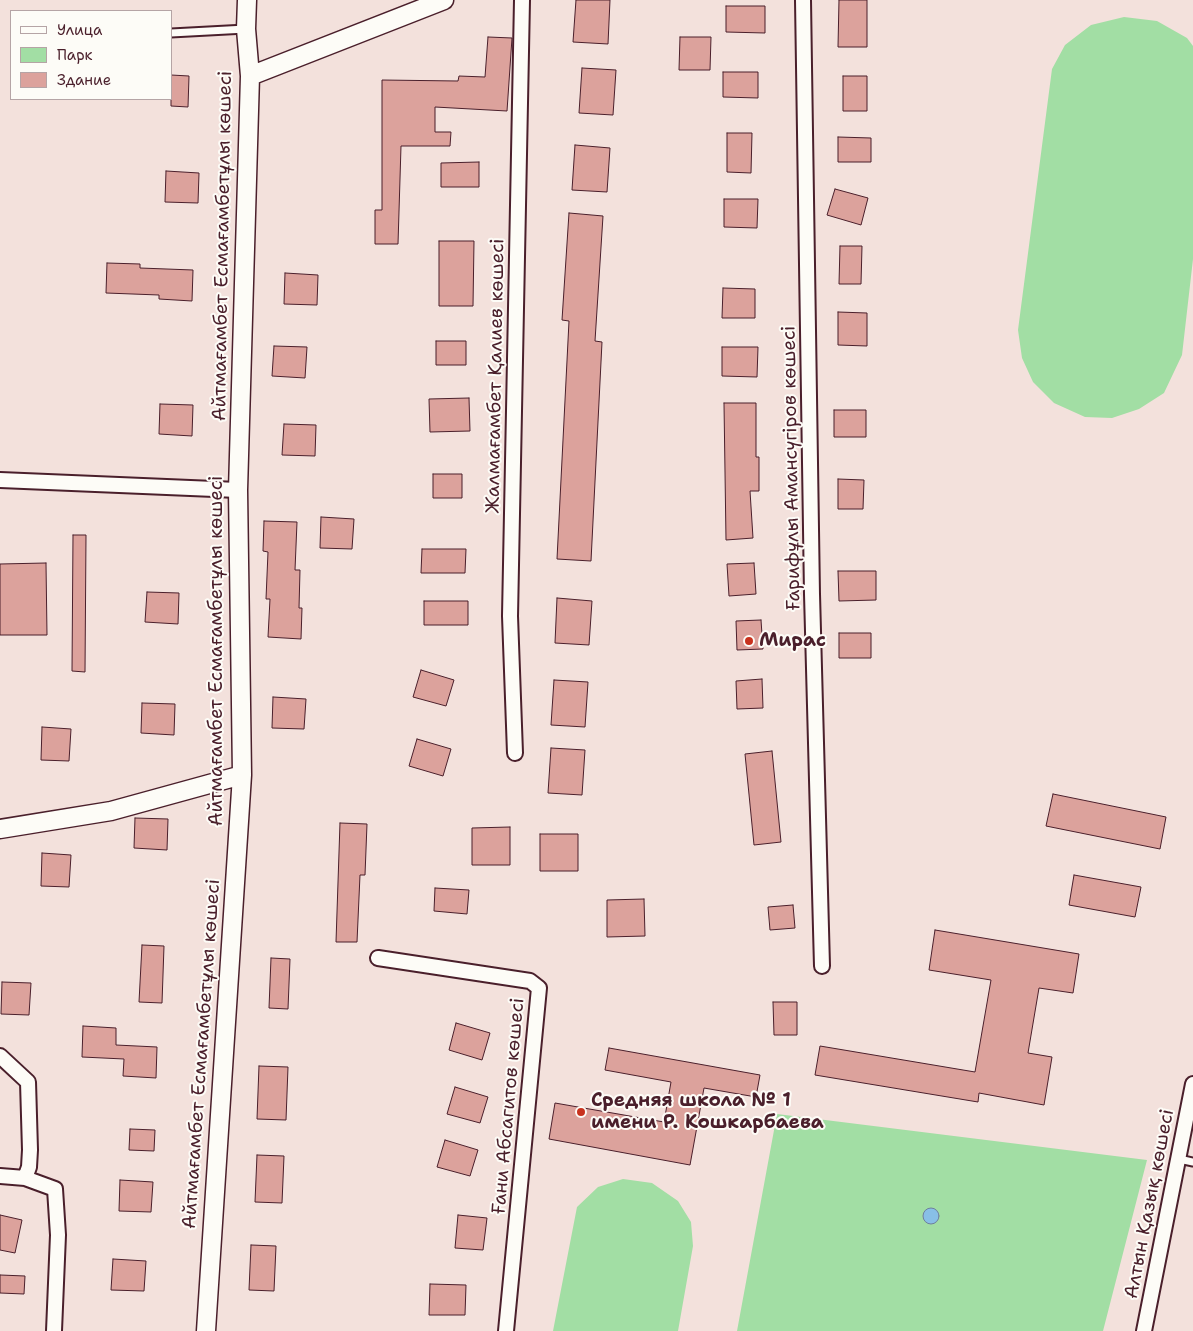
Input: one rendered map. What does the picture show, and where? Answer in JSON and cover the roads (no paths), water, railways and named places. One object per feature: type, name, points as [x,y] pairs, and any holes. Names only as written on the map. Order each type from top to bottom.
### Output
[{"type":"street","name":"Айтмағамбет Есмағамбетұлы көшесі","points":[[206,1331],[242,775],[238,490],[250,76],[246,30],[247,0]]},
{"type":"street","points":[[250,76],[444,0]]},
{"type":"street","name":"Жалмағамбет Қалиев көшесі","points":[[515,754],[510,616],[522,0]]},
{"type":"street","name":"Ғарифұлы Амансүгіров көшесі","points":[[803,0],[812,594],[822,966]]},
{"type":"street","points":[[0,480],[238,490]]},
{"type":"street","points":[[0,828],[111,811],[242,775]]},
{"type":"street","name":"Ғани Абсагитов көшесі","points":[[378,958],[530,981],[539,988],[506,1331]]},
{"type":"street","points":[[0,1056],[28,1082],[30,1150],[29,1167],[25,1178]]},
{"type":"street","name":"Алтын Қазық көшесі","points":[[1144,1331],[1186,1161],[1193,1084]]},
{"type":"street","points":[[0,1176],[25,1178],[55,1189],[58,1236],[54,1331]]},
{"type":"lane","points":[[172,33],[246,30]]},
{"type":"water","points":[[928,1208],[934,1208],[939,1213],[937,1222],[928,1224],[923,1219],[923,1213]]},
{"type":"place","name":"Мирас","points":[[749,641]]},
{"type":"place","name":"Средняя школа № 1 имени Р. Кошкарбаева","points":[[581,1112]]}]
